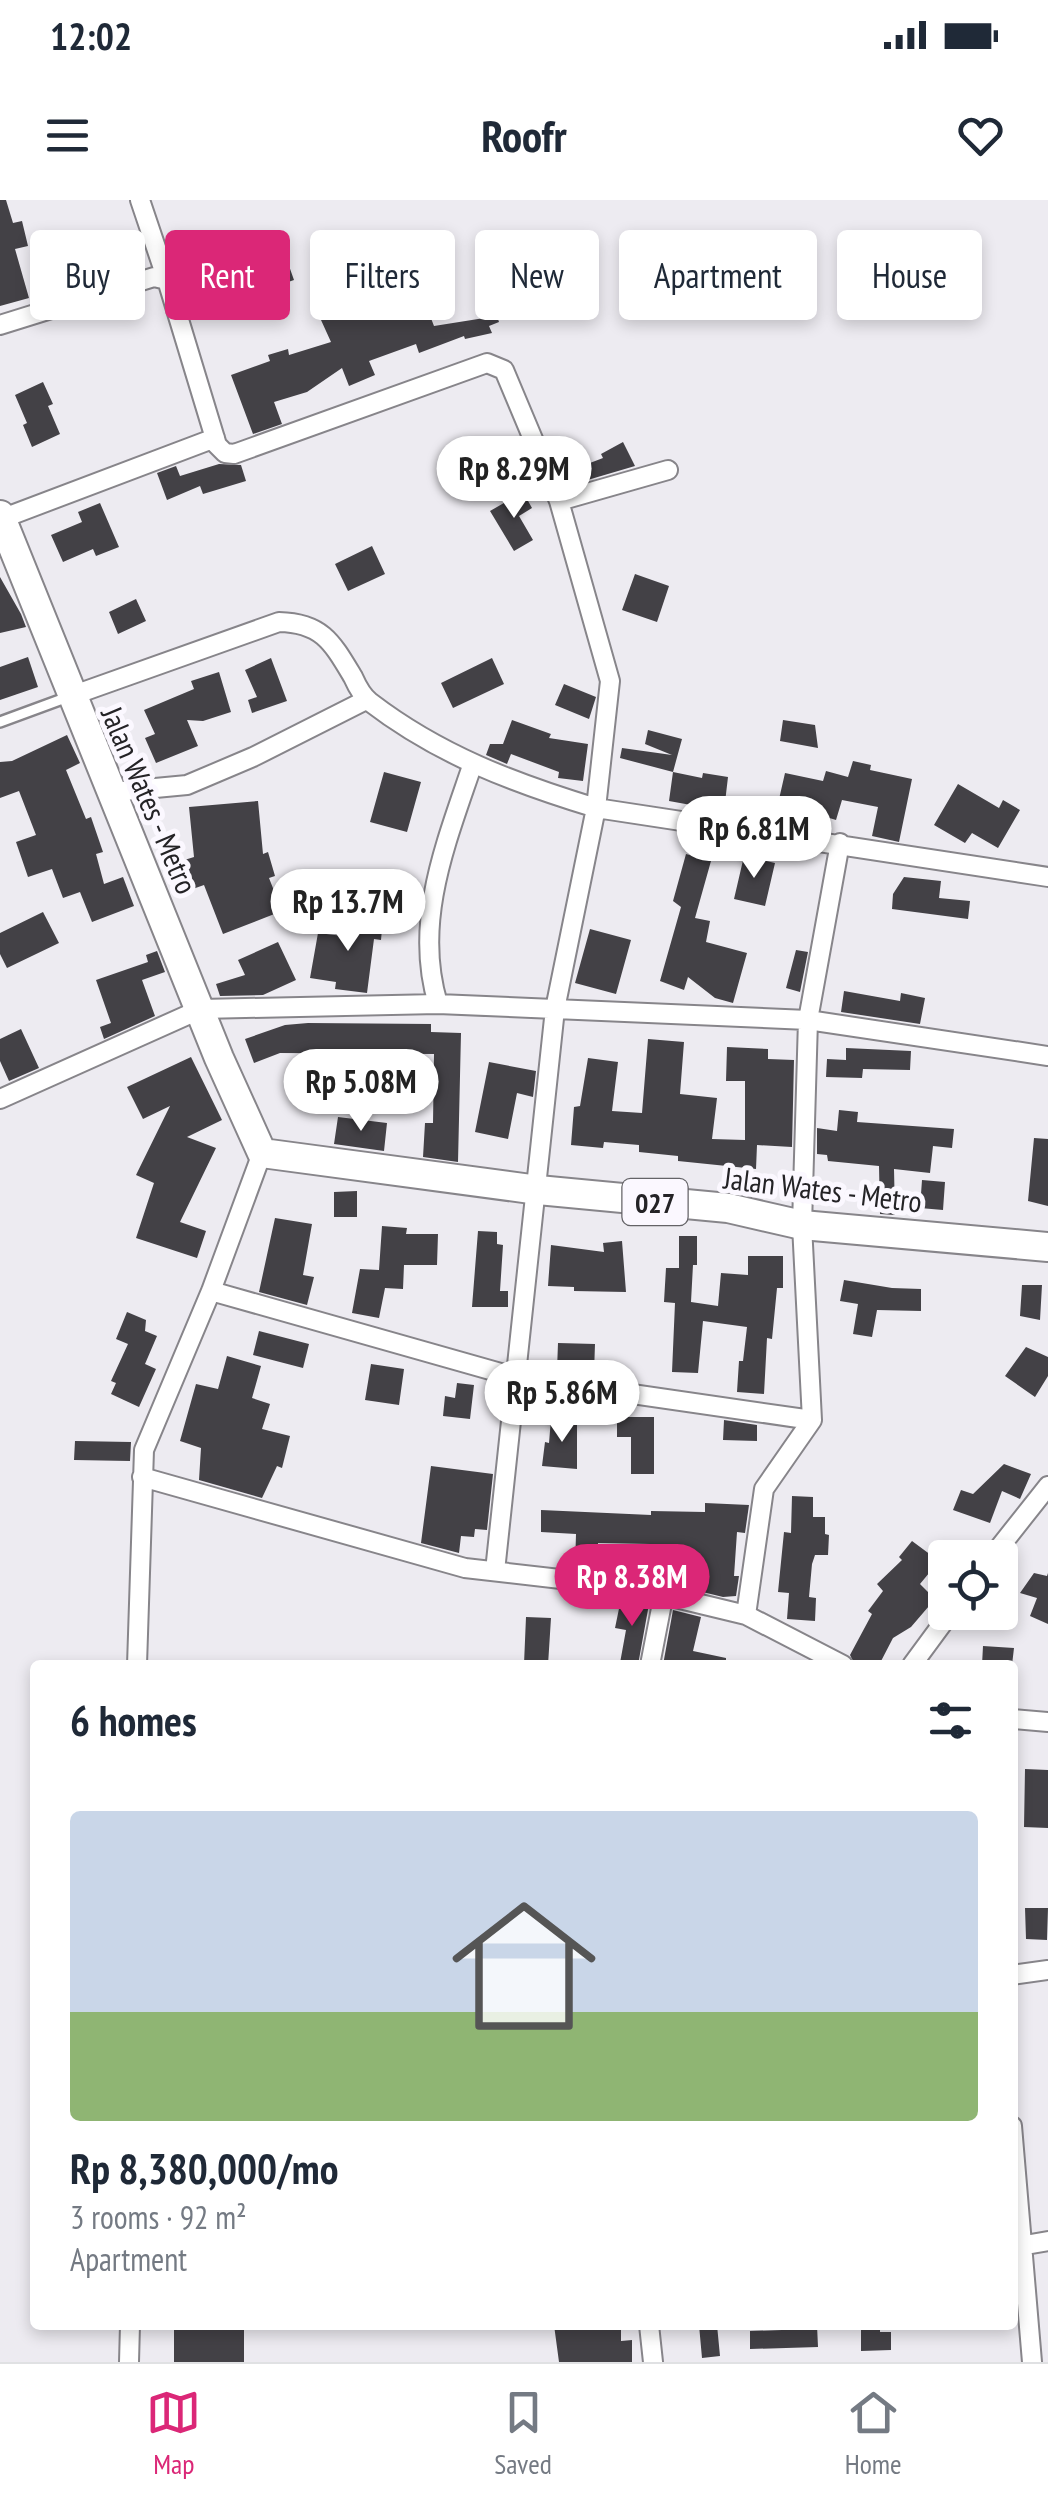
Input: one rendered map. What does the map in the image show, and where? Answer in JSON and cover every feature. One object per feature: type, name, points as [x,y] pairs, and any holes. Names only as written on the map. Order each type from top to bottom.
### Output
[{"type":"main road","name":"Jalan Wates - Metro","points":[[1,517],[262,1153],[538,1190],[728,1208],[802,1226],[1048,1247]]},
{"type":"street","points":[[140,200],[165,274]]},
{"type":"street","points":[[0,325],[154,277],[165,280]]},
{"type":"street","points":[[179,320],[214,438],[220,449],[234,454],[487,363],[504,370],[559,501],[610,681],[596,808],[555,1008],[495,1572]]},
{"type":"street","points":[[1,517],[214,438]]},
{"type":"street","points":[[559,501],[668,470]]},
{"type":"street","points":[[72,696],[279,622],[302,622],[320,632],[340,656],[366,700],[422,740],[472,766],[532,789],[596,808],[1048,876]]},
{"type":"street","points":[[114,792],[187,784],[253,758],[366,700]]},
{"type":"street","points":[[438,1004],[429,974],[435,875],[472,766]]},
{"type":"street","points":[[746,1614],[764,1489],[812,1420],[802,1226],[808,1020],[840,843]]},
{"type":"street","points":[[0,1098],[201,1009],[438,1004],[808,1020],[1048,1056]]},
{"type":"street","points":[[136,1660],[144,1450],[211,1291],[262,1153]]},
{"type":"street","points":[[211,1291],[515,1377],[812,1420]]},
{"type":"street","points":[[142,1477],[465,1568],[664,1592],[746,1614],[833,1660]]},
{"type":"street","points":[[1006,1540],[1048,1486]]},
{"type":"street","points":[[651,1660],[664,1592]]},
{"type":"street","points":[[916,1660],[938,1630]]},
{"type":"street","points":[[1018,1720],[1048,1722]]},
{"type":"street","points":[[1018,1974],[1048,1970]]},
{"type":"street","points":[[1018,2247],[1048,2242]]},
{"type":"street","points":[[1018,2255],[1032,2362]]},
{"type":"street","points":[[129,2362],[130,2330]]},
{"type":"street","points":[[649,2330],[652,2362]]},
{"type":"lane","points":[[0,722],[72,696]]},
{"type":"building","points":[[0,200],[6,200],[13,223],[22,221],[28,246],[15,249],[29,298],[0,306]]},
{"type":"building","points":[[475,319],[499,322],[489,326],[492,333],[465,339],[464,336],[419,353],[416,344],[369,361],[375,375],[349,386],[342,368],[307,392],[274,402],[282,424],[253,434],[231,375],[270,361],[268,355],[288,349],[289,355],[331,342],[321,320],[432,320],[434,326]]},
{"type":"building","points":[[43,382],[60,434],[32,447],[15,395]]},
{"type":"building","points":[[623,442],[635,466],[574,484],[569,471],[603,458],[601,454]]},
{"type":"building","points":[[219,464],[241,465],[246,481],[203,494],[200,486],[167,500],[157,473],[176,466],[180,476]]},
{"type":"building","points":[[523,492],[532,508],[519,516],[533,540],[514,551],[490,511]]},
{"type":"building","points":[[100,503],[119,547],[96,556],[93,549],[63,562],[51,535],[82,522],[78,512]]},
{"type":"building","points":[[372,546],[385,574],[348,591],[335,564]]},
{"type":"building","points":[[635,574],[669,586],[657,622],[622,610]]},
{"type":"building","points":[[0,577],[21,614],[26,627],[0,633]]},
{"type":"building","points":[[136,599],[146,621],[118,634],[109,612]]},
{"type":"building","points":[[28,657],[38,687],[0,700],[0,667]]},
{"type":"building","points":[[271,658],[287,701],[252,713],[248,700],[257,697],[245,670]]},
{"type":"building","points":[[492,658],[504,684],[453,708],[441,683]]},
{"type":"building","points":[[219,672],[231,712],[203,721],[187,720],[198,746],[156,763],[145,738],[155,734],[144,710],[194,689],[191,681]]},
{"type":"building","points":[[564,684],[596,697],[589,719],[555,705]]},
{"type":"building","points":[[512,720],[551,734],[549,738],[588,744],[583,781],[558,778],[559,772],[511,754],[507,764],[486,755],[490,744],[503,744]]},
{"type":"building","points":[[783,720],[815,725],[818,748],[780,741]]},
{"type":"building","points":[[648,730],[682,739],[673,772],[620,758],[622,748],[672,755],[645,744]]},
{"type":"building","points":[[67,735],[80,763],[66,770],[86,819],[91,817],[103,852],[96,854],[104,884],[123,877],[134,906],[92,922],[80,892],[63,898],[52,869],[28,877],[16,842],[36,835],[19,791],[0,798],[0,762],[12,761]]},
{"type":"building","points":[[853,761],[871,765],[870,770],[912,779],[899,842],[872,836],[878,807],[842,800],[836,820],[800,809],[799,813],[777,808],[785,773],[823,781],[826,771],[848,777]]},
{"type":"building","points":[[384,772],[421,782],[407,832],[370,822]]},
{"type":"building","points":[[673,772],[702,778],[703,773],[728,777],[724,811],[669,801]]},
{"type":"building","points":[[958,784],[999,808],[1003,800],[1020,810],[998,848],[972,833],[965,843],[934,825]]},
{"type":"building","points":[[258,801],[263,854],[268,852],[275,876],[269,878],[282,911],[223,934],[204,885],[187,891],[178,862],[194,857],[189,807]]},
{"type":"building","points":[[686,854],[711,861],[695,918],[710,921],[706,942],[747,953],[733,1003],[715,998],[688,977],[684,990],[660,981],[681,907],[673,901]]},
{"type":"building","points":[[744,856],[775,863],[765,906],[734,899]]},
{"type":"building","points":[[904,877],[941,881],[939,898],[970,901],[968,919],[892,909],[893,894]]},
{"type":"building","points":[[43,912],[59,943],[7,968],[0,954],[0,933]]},
{"type":"building","points":[[345,914],[383,918],[381,940],[374,939],[367,993],[335,989],[336,982],[310,978],[318,933],[343,936]]},
{"type":"building","points":[[590,929],[631,940],[616,994],[575,983]]},
{"type":"building","points":[[278,942],[296,980],[263,995],[220,996],[216,984],[245,975],[238,960]]},
{"type":"building","points":[[796,950],[808,952],[800,992],[786,988]]},
{"type":"building","points":[[157,951],[165,972],[142,980],[155,1016],[104,1039],[100,1027],[111,1023],[96,980],[148,962],[146,955]]},
{"type":"building","points":[[844,991],[900,1001],[901,993],[925,998],[920,1024],[841,1012]]},
{"type":"building","points":[[431,1024],[431,1032],[461,1033],[458,1162],[423,1157],[425,1123],[433,1123],[434,1054],[280,1053],[254,1063],[245,1039],[285,1025]]},
{"type":"building","points":[[21,1029],[39,1068],[9,1081],[0,1061],[0,1039]]},
{"type":"building","points":[[648,1039],[684,1042],[680,1094],[717,1098],[712,1139],[745,1140],[745,1081],[726,1081],[727,1047],[768,1049],[768,1059],[794,1060],[792,1147],[757,1145],[756,1169],[678,1161],[678,1156],[639,1152],[639,1145],[571,1145],[574,1107],[580,1106],[588,1058],[618,1062],[612,1111],[642,1113]]},
{"type":"building","points":[[846,1048],[911,1051],[910,1070],[863,1069],[862,1078],[826,1077],[827,1059],[846,1060]]},
{"type":"building","points":[[191,1057],[222,1120],[187,1137],[216,1148],[180,1222],[206,1231],[197,1258],[136,1238],[154,1183],[136,1175],[170,1106],[143,1119],[127,1087]]},
{"type":"building","points":[[489,1062],[536,1071],[533,1097],[517,1093],[508,1139],[475,1132]]},
{"type":"building","points":[[839,1110],[858,1112],[857,1122],[954,1129],[952,1148],[933,1146],[930,1173],[894,1169],[895,1215],[880,1214],[879,1166],[828,1161],[827,1155],[817,1154],[817,1128],[837,1131]]},
{"type":"building","points":[[338,1117],[387,1123],[384,1151],[334,1144]]},
{"type":"building","points":[[1034,1138],[1048,1139],[1048,1206],[1028,1201]]},
{"type":"building","points":[[922,1180],[945,1182],[943,1210],[920,1208]]},
{"type":"building","points":[[357,1191],[357,1217],[334,1217],[334,1192]]},
{"type":"building","points":[[275,1218],[312,1224],[303,1275],[314,1277],[307,1305],[259,1292]]},
{"type":"building","points":[[382,1226],[407,1228],[406,1234],[438,1234],[437,1265],[404,1265],[403,1289],[385,1288],[379,1318],[352,1313],[360,1269],[379,1270]]},
{"type":"building","points":[[478,1231],[497,1232],[497,1244],[503,1245],[500,1291],[508,1291],[508,1307],[472,1307]]},
{"type":"building","points":[[679,1236],[697,1236],[691,1302],[718,1306],[721,1273],[748,1275],[748,1256],[783,1256],[783,1288],[777,1288],[772,1339],[767,1338],[764,1394],[737,1392],[747,1327],[703,1321],[698,1373],[672,1372],[675,1303],[664,1302],[666,1268],[679,1268]]},
{"type":"building","points":[[622,1241],[626,1292],[548,1286],[551,1245],[604,1252],[603,1243]]},
{"type":"building","points":[[844,1280],[921,1289],[921,1311],[877,1310],[872,1337],[853,1334],[858,1304],[840,1301]]},
{"type":"building","points":[[1022,1285],[1042,1285],[1040,1320],[1020,1316]]},
{"type":"building","points":[[127,1312],[146,1320],[145,1331],[157,1336],[145,1364],[156,1369],[139,1407],[111,1394],[116,1383],[111,1381],[128,1344],[116,1339]]},
{"type":"building","points":[[259,1331],[309,1344],[303,1368],[253,1355]]},
{"type":"building","points":[[558,1343],[595,1344],[594,1373],[557,1370]]},
{"type":"building","points":[[1026,1347],[1048,1357],[1048,1376],[1035,1397],[1005,1376]]},
{"type":"building","points":[[227,1356],[261,1366],[252,1398],[270,1404],[262,1429],[290,1436],[282,1468],[277,1466],[262,1498],[199,1480],[201,1448],[180,1441],[196,1384],[218,1389]]},
{"type":"building","points":[[371,1364],[404,1369],[399,1405],[365,1400]]},
{"type":"building","points":[[457,1383],[474,1385],[470,1419],[443,1416],[445,1396],[455,1398]]},
{"type":"building","points":[[617,1417],[654,1417],[654,1474],[631,1474],[631,1437],[617,1437]]},
{"type":"building","points":[[551,1419],[577,1420],[577,1469],[542,1466]]},
{"type":"building","points":[[724,1420],[757,1425],[757,1441],[723,1440]]},
{"type":"building","points":[[75,1441],[131,1442],[130,1461],[74,1460]]},
{"type":"building","points":[[1004,1464],[1031,1474],[1020,1499],[1002,1491],[990,1523],[953,1510],[961,1490],[973,1494]]},
{"type":"building","points":[[431,1466],[493,1474],[487,1530],[475,1529],[474,1537],[461,1536],[459,1553],[421,1543]]},
{"type":"building","points":[[792,1496],[813,1497],[813,1517],[825,1517],[825,1534],[829,1535],[828,1555],[815,1555],[812,1564],[809,1597],[816,1598],[815,1621],[787,1619],[789,1593],[778,1592],[784,1532],[791,1533]]},
{"type":"building","points":[[705,1503],[749,1505],[745,1533],[737,1532],[736,1596],[723,1597],[678,1586],[681,1567],[649,1565],[650,1544],[598,1543],[597,1571],[575,1568],[576,1534],[541,1532],[541,1510],[651,1515],[651,1511],[705,1512]]},
{"type":"building","points":[[912,1541],[928,1553],[928,1574],[920,1584],[928,1592],[928,1607],[911,1627],[893,1638],[882,1660],[852,1660],[850,1655],[872,1614],[868,1611],[883,1591],[877,1584],[902,1560],[899,1557]]},
{"type":"building","points":[[1034,1573],[1048,1573],[1048,1624],[1030,1616],[1037,1598],[1020,1593]]},
{"type":"building","points":[[621,1599],[649,1604],[639,1660],[621,1660],[626,1630],[615,1628]]},
{"type":"building","points":[[673,1610],[701,1617],[693,1651],[726,1658],[726,1660],[664,1660]]},
{"type":"building","points":[[526,1617],[551,1618],[548,1660],[524,1660]]},
{"type":"building","points":[[983,1646],[1014,1648],[1013,1660],[982,1660]]},
{"type":"building","points":[[1025,1769],[1048,1770],[1048,1828],[1024,1827]]},
{"type":"building","points":[[1025,1908],[1048,1908],[1047,1940],[1026,1939]]},
{"type":"building","points":[[174,2330],[244,2330],[244,2362],[174,2362]]},
{"type":"building","points":[[555,2330],[621,2330],[621,2341],[632,2340],[632,2362],[559,2362]]},
{"type":"building","points":[[699,2330],[717,2330],[720,2356],[702,2358]]},
{"type":"building","points":[[817,2330],[818,2347],[750,2349],[750,2331]]},
{"type":"building","points":[[861,2330],[891,2332],[891,2350],[861,2351]]}]
